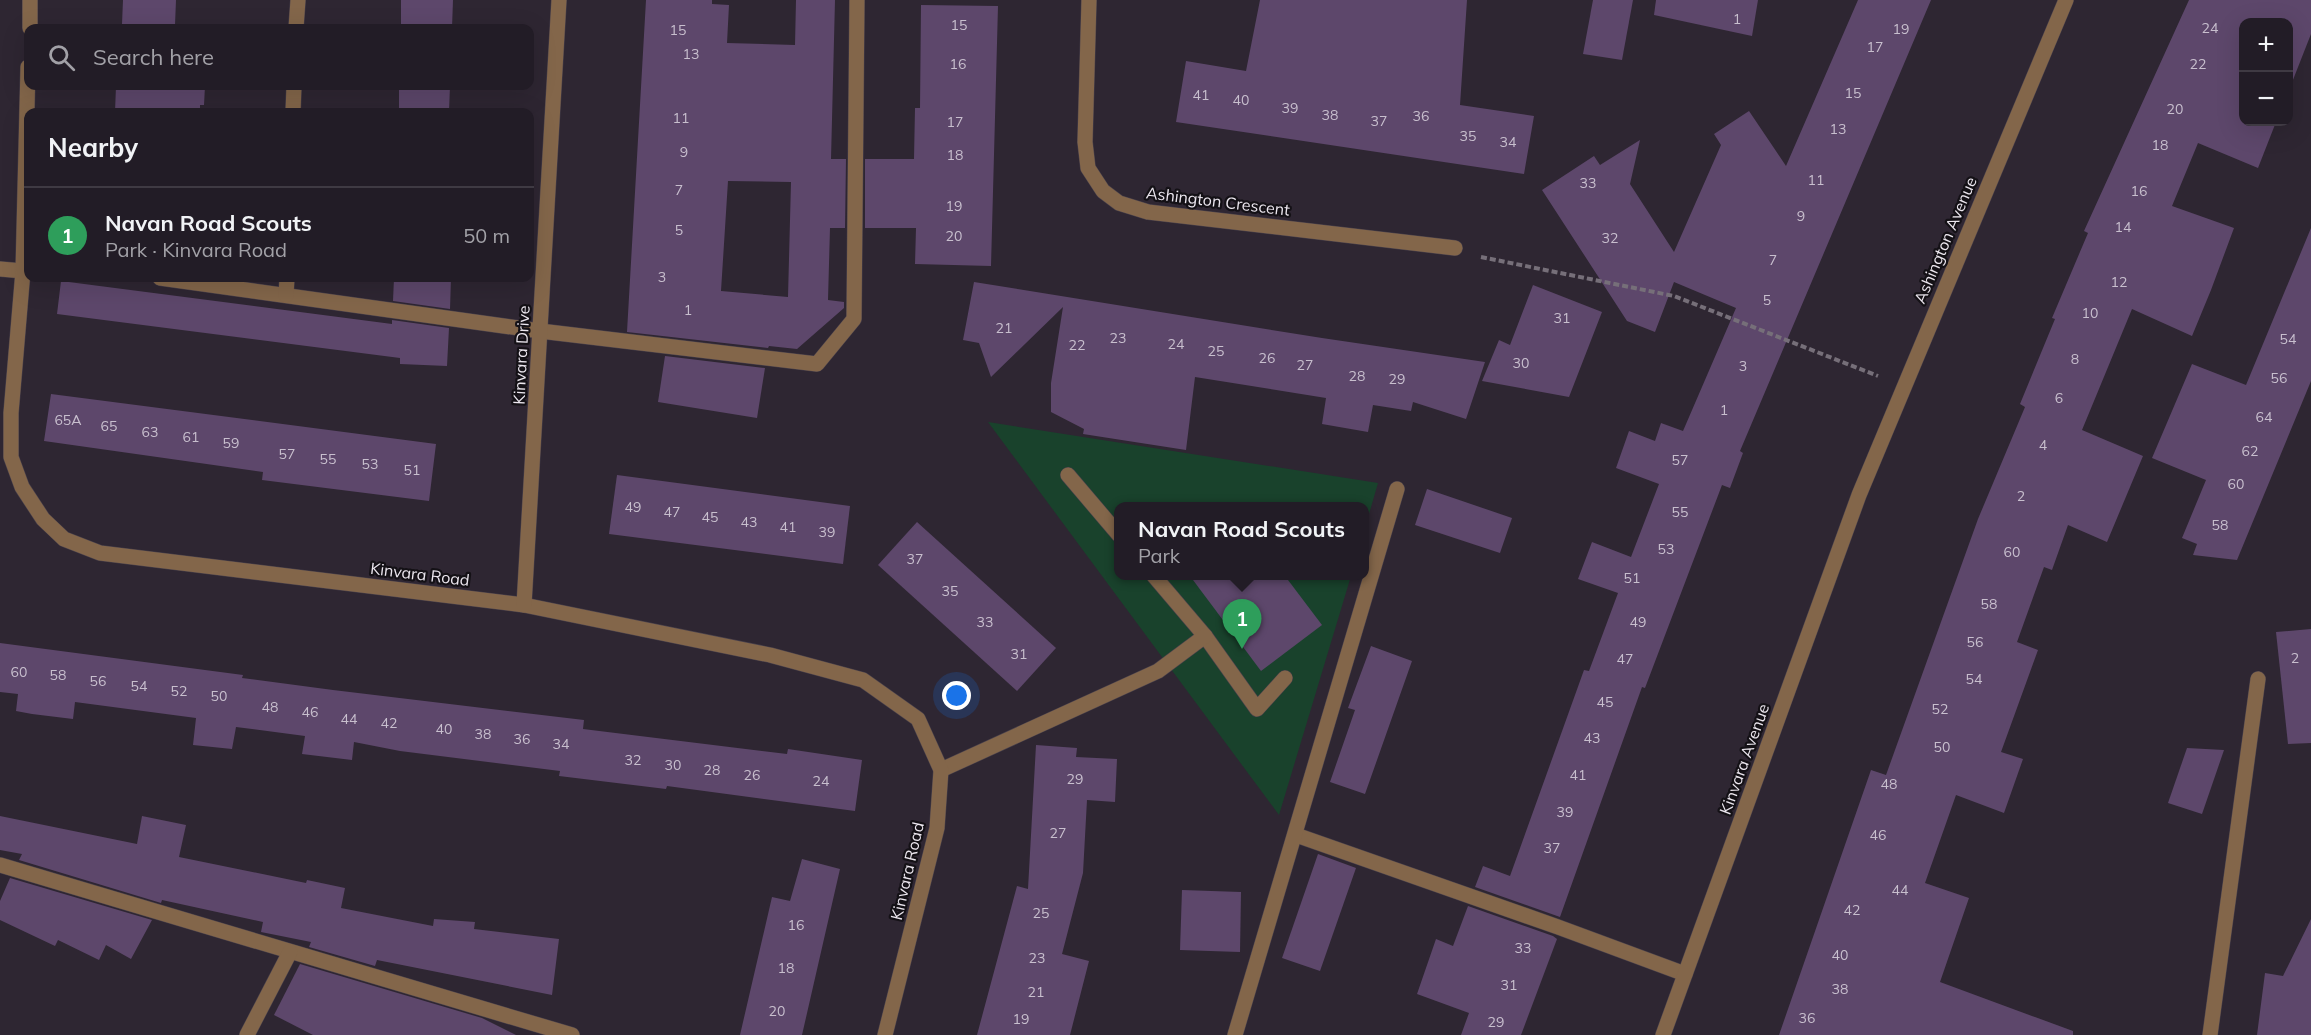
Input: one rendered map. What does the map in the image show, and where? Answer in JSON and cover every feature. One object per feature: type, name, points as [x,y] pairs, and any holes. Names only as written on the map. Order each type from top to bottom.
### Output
[{"type":"street","points":[[30,0],[30,24]]},
{"type":"street","points":[[296,24],[298,0]]},
{"type":"street","name":"Kinvara Drive","points":[[524,605],[559,0]]},
{"type":"street","points":[[190,282],[540,331],[817,364],[854,319],[857,0]]},
{"type":"street","name":"Ashington Crescent","points":[[1089,0],[1085,142],[1088,168],[1103,191],[1119,203],[1148,212],[1455,248]]},
{"type":"street","name":"Ashington Avenue","points":[[1859,495],[2066,0]]},
{"type":"street","name":"Kinvara Road","points":[[27,108],[28,90]]},
{"type":"street","points":[[293,108],[294,90]]},
{"type":"street","points":[[0,269],[24,263]]},
{"type":"street","name":"Kinvara Road","points":[[24,274],[11,414],[11,457],[22,487],[43,519],[64,539],[100,553],[524,605],[770,655],[863,680],[918,718],[941,770],[937,828],[885,1035]]},
{"type":"street","points":[[286,282],[286,295]]},
{"type":"street","points":[[1068,475],[1114,529]]},
{"type":"street","points":[[1235,1035],[1397,489]]},
{"type":"street","name":"Kinvara Avenue","points":[[1663,1035],[1859,495]]},
{"type":"street","points":[[1157,580],[1205,636],[1257,709],[1285,678]]},
{"type":"street","points":[[941,770],[1158,671],[1205,636]]},
{"type":"street","points":[[2210,1035],[2258,679]]},
{"type":"street","points":[[1296,835],[1685,974]]},
{"type":"street","points":[[0,865],[572,1035]]},
{"type":"street","points":[[247,1035],[290,952]]},
{"type":"path","points":[[1455,248],[1489,260],[1674,296],[1903,386]]},
{"type":"green space","points":[[988,422],[1378,483],[1369,514],[1369,502],[1114,502],[1114,580],[1350,580],[1279,815]]},
{"type":"building","points":[[123,0],[176,0],[175,24],[122,24]]},
{"type":"building","points":[[401,0],[453,0],[452,24],[401,24]]},
{"type":"building","points":[[646,0],[712,0],[712,4],[729,5],[727,43],[795,45],[796,0],[835,0],[831,159],[846,159],[845,228],[830,228],[828,300],[844,302],[844,308],[797,349],[769,346],[768,348],[627,332]],"holes":[[[728,181],[791,182],[788,297],[721,291]]]},
{"type":"building","points":[[1260,0],[1467,0],[1460,105],[1534,116],[1524,174],[1176,122],[1186,61],[1246,71]]},
{"type":"building","points":[[1593,0],[1633,0],[1622,60],[1583,54]]},
{"type":"building","points":[[1656,0],[1758,0],[1752,36],[1654,15]]},
{"type":"building","points":[[1858,0],[1931,0],[1740,451],[1743,453],[1730,488],[1722,485],[1645,688],[1642,687],[1560,917],[1475,887],[1483,866],[1510,876],[1584,670],[1589,671],[1618,593],[1578,579],[1592,542],[1631,557],[1659,484],[1616,468],[1629,431],[1655,441],[1661,423],[1683,431],[1736,308],[1674,282],[1655,332],[1627,321],[1542,190],[1594,156],[1600,165],[1640,140],[1630,184],[1674,252],[1721,145],[1714,134],[1749,111],[1786,166]]},
{"type":"building","points":[[2189,0],[2311,0],[2311,34],[2293,80],[2293,18],[2239,18],[2239,126],[2274,126],[2258,168],[2198,143],[2172,206],[2234,228],[2192,336],[2132,309],[2082,430],[2143,456],[2107,542],[2068,525],[2052,570],[2044,567],[2017,642],[2038,650],[2001,752],[2023,759],[2004,813],[1956,795],[1925,883],[1969,898],[1940,982],[2073,1031],[2073,1035],[1779,1035],[1871,770],[1886,775],[1978,519],[2025,407],[2020,404],[2055,319],[2052,318],[2088,233],[2084,231]]},
{"type":"building","points":[[921,5],[998,6],[991,266],[915,264],[916,228],[865,228],[865,159],[914,159],[915,108],[920,108]]},
{"type":"building","points":[[116,90],[205,90],[204,105],[200,105],[200,108],[115,108]]},
{"type":"building","points":[[399,90],[450,90],[449,108],[399,108]]},
{"type":"building","points":[[2311,228],[2311,381],[2237,560],[2193,555],[2197,544],[2182,538],[2206,480],[2152,458],[2192,364],[2246,385]]},
{"type":"building","points":[[61,282],[69,282],[392,324],[392,320],[449,328],[447,366],[400,364],[400,358],[57,314]]},
{"type":"building","points":[[394,282],[451,282],[450,309],[393,301]]},
{"type":"building","points":[[974,282],[1485,362],[1466,419],[1413,402],[1411,411],[1373,405],[1368,432],[1322,424],[1326,398],[1195,377],[1186,450],[1083,434],[1084,429],[1051,412],[1051,383],[1063,307],[991,377],[979,343],[963,340]]},
{"type":"building","points":[[1533,285],[1602,312],[1569,397],[1482,381],[1499,340],[1510,345]]},
{"type":"building","points":[[665,356],[765,368],[757,418],[658,402]]},
{"type":"building","points":[[51,394],[436,444],[429,501],[262,480],[263,472],[44,441]]},
{"type":"building","points":[[617,475],[850,506],[843,564],[609,534]]},
{"type":"building","points":[[1427,489],[1512,518],[1500,553],[1415,525]]},
{"type":"building","points":[[917,522],[1056,648],[1017,691],[878,565]]},
{"type":"building","points":[[1193,580],[1288,580],[1322,625],[1261,671]]},
{"type":"building","points":[[2311,629],[2311,743],[2288,744],[2276,632]]},
{"type":"building","points":[[0,643],[243,675],[242,678],[333,690],[584,720],[583,729],[787,754],[788,749],[862,760],[855,811],[667,786],[666,789],[559,776],[560,771],[400,751],[354,742],[352,760],[302,754],[305,736],[236,727],[232,749],[193,745],[196,718],[75,702],[73,719],[16,711],[18,694],[0,692]]},
{"type":"building","points":[[1371,646],[1412,661],[1365,794],[1330,782],[1355,710],[1348,708]]},
{"type":"building","points":[[1036,745],[1077,748],[1076,757],[1117,759],[1115,802],[1087,800],[1083,873],[1062,954],[1089,961],[1070,1035],[977,1035],[1017,886],[1028,889]]},
{"type":"building","points":[[2187,748],[2224,750],[2202,814],[2168,803]]},
{"type":"building","points":[[0,816],[137,844],[142,816],[186,825],[179,857],[306,883],[307,880],[345,888],[341,908],[433,926],[434,919],[475,922],[474,929],[559,939],[552,995],[377,960],[375,966],[309,947],[311,942],[261,932],[263,922],[162,900],[161,903],[19,860],[22,854],[0,850]]},
{"type":"building","points":[[1318,854],[1356,868],[1320,971],[1282,958]]},
{"type":"building","points":[[802,859],[840,869],[802,1035],[740,1035],[772,897],[790,901]]},
{"type":"building","points":[[10,878],[152,920],[131,959],[106,945],[99,960],[58,940],[55,946],[0,920],[0,901]]},
{"type":"building","points":[[1182,890],[1241,892],[1240,952],[1180,950]]},
{"type":"building","points":[[1468,906],[1557,939],[1521,1035],[1461,1035],[1469,1013],[1417,994],[1436,939],[1453,946]]},
{"type":"building","points":[[2311,919],[2311,1035],[2257,1035],[2265,973],[2283,976]]},
{"type":"building","points":[[300,964],[482,1018],[516,1035],[313,1035],[274,1015]]},
{"type":"place","name":"Navan Road Scouts","points":[[1242,649]]}]
